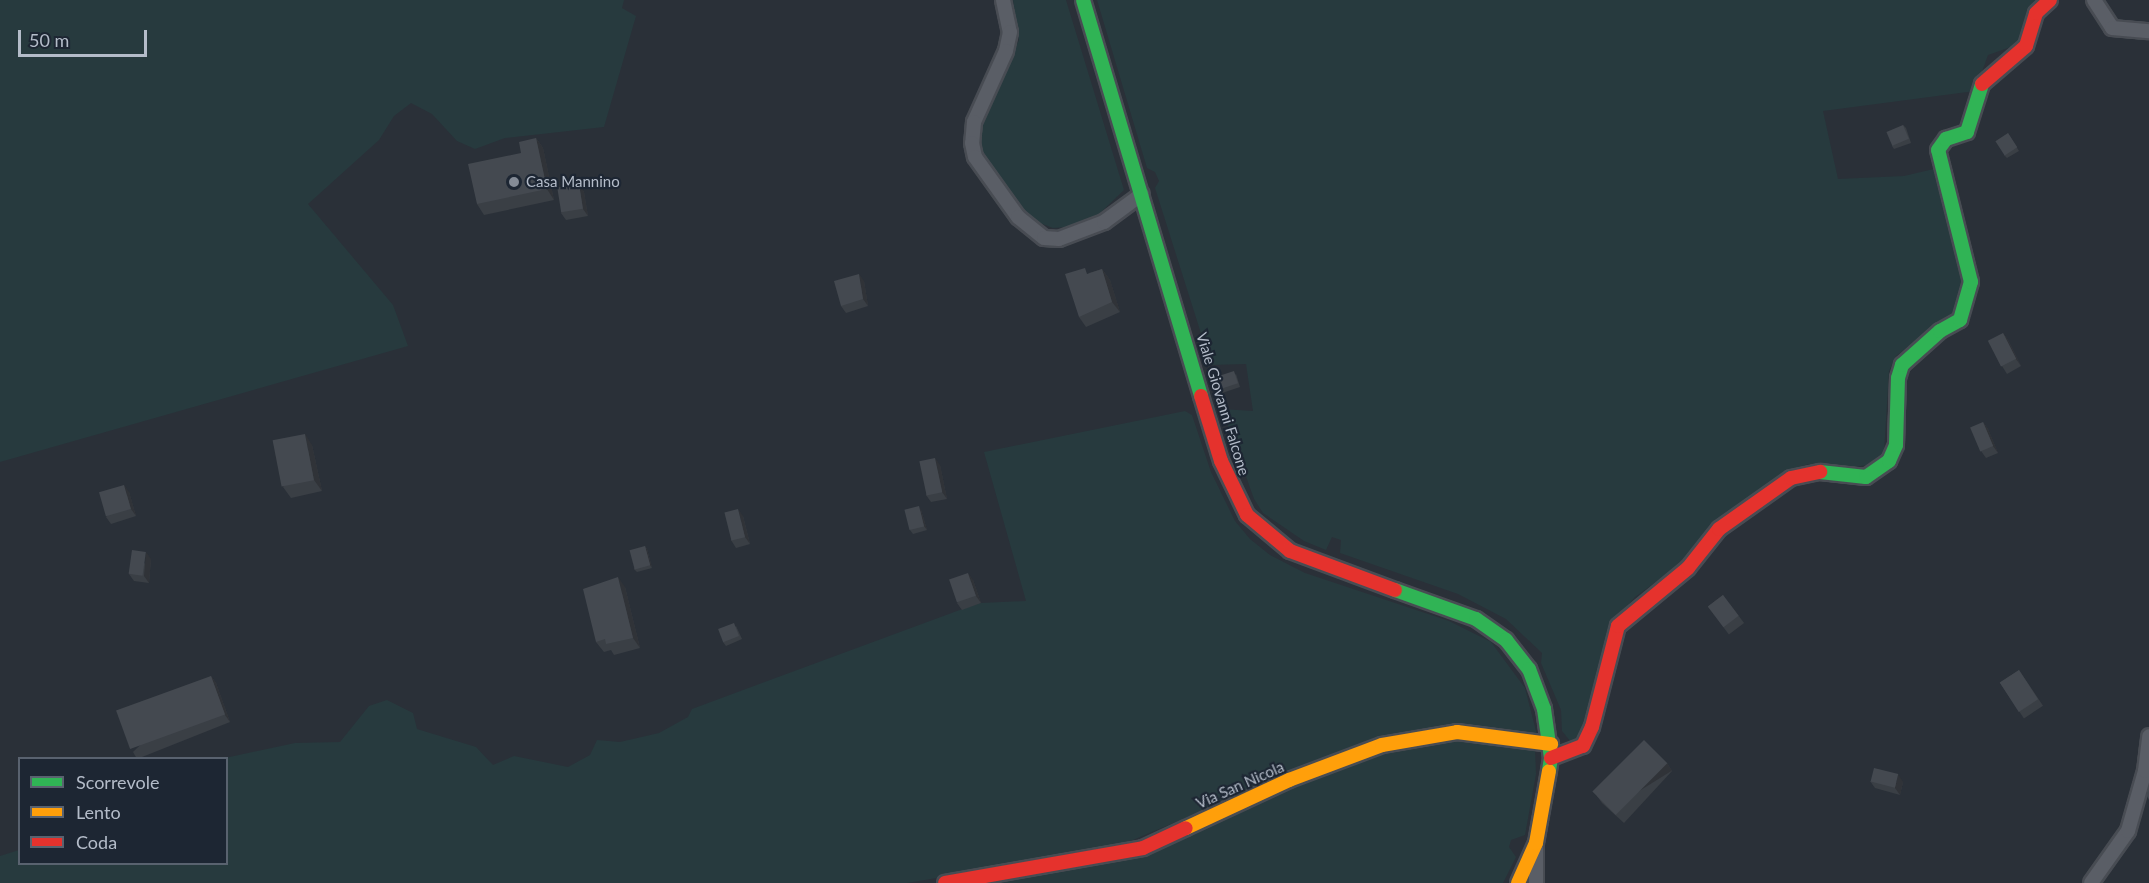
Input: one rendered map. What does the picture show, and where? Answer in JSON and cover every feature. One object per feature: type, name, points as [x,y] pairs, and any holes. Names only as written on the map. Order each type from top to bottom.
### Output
[{"type":"street","points":[[1003,0],[1010,32],[1006,51],[972,132],[975,157],[1032,231],[1059,239],[1104,222],[1142,194]]},
{"type":"street","name":"Viale Giovanni Falcone","points":[[1083,0],[1221,460],[1248,514],[1290,551],[1452,608],[1493,629],[1529,669],[1544,709],[1551,751]]},
{"type":"street","points":[[1536,883],[1536,843],[1551,751],[1583,746],[1592,727],[1618,626],[1688,568],[1719,530],[1791,478],[1820,472],[1866,477],[1889,461],[1896,445],[1898,378],[1902,365],[1940,331],[1960,320],[1971,282],[1938,150],[1946,139],[1967,132],[1983,81],[2026,46],[2036,13],[2050,0]]},
{"type":"street","points":[[2094,0],[2112,28],[2149,31]]},
{"type":"street","name":"Via San Nicola","points":[[945,883],[1143,848],[1289,780],[1382,745],[1457,732],[1551,751]]},
{"type":"street","points":[[2091,883],[2128,831],[2145,771],[2149,735]]},
{"type":"street","points":[[1518,883],[1536,843]]},
{"type":"green space","points":[[0,0],[624,0],[622,8],[636,16],[604,127],[505,138],[475,149],[457,141],[432,114],[411,103],[394,116],[379,140],[308,204],[393,305],[408,346],[0,462]]},
{"type":"green space","points":[[1013,0],[1066,0],[1124,190],[1099,214],[1067,227],[1053,228],[1032,220],[983,154],[979,143],[980,128],[1019,40]]},
{"type":"green space","points":[[1097,0],[2042,0],[2022,43],[1988,55],[1975,91],[1823,111],[1838,179],[1904,176],[1938,168],[1965,283],[1955,318],[1933,327],[1896,356],[1889,371],[1884,453],[1867,465],[1849,468],[1808,464],[1787,471],[1689,558],[1635,597],[1614,622],[1582,736],[1571,742],[1562,731],[1561,710],[1541,663],[1542,653],[1506,619],[1458,594],[1340,553],[1341,540],[1332,537],[1326,550],[1304,541],[1263,513],[1254,499],[1222,409],[1253,411],[1246,364],[1211,365],[1155,188],[1159,181],[1155,172],[1147,168]]},
{"type":"green space","points":[[1185,411],[1192,415],[1211,472],[1235,521],[1250,539],[1270,555],[1305,573],[1449,621],[1491,642],[1525,688],[1537,735],[1454,728],[1287,775],[1114,848],[907,883],[0,883],[0,856],[18,850],[18,865],[228,865],[228,757],[295,743],[340,742],[369,706],[387,700],[413,713],[417,729],[476,747],[493,765],[514,756],[568,767],[590,755],[597,740],[620,742],[659,733],[688,717],[692,709],[957,611],[981,603],[1026,601],[984,452]]},
{"type":"green space","points":[[1454,739],[1535,747],[1536,774],[1525,835],[1511,840],[1509,847],[1516,857],[1503,883],[973,883],[1145,851],[1383,750]]},
{"type":"building","points":[[1903,125],[1909,139],[1892,146],[1886,132]]},
{"type":"building","points":[[2008,133],[2017,147],[2005,155],[1995,141]]},
{"type":"building","name":"Casa Mannino","points":[[536,138],[547,189],[477,204],[468,164],[521,153],[519,142]]},
{"type":"building","points":[[579,184],[583,209],[561,212],[557,187]]},
{"type":"building","points":[[1085,268],[1087,274],[1102,269],[1112,302],[1079,317],[1065,274]]},
{"type":"building","points":[[859,274],[863,299],[841,306],[834,281]]},
{"type":"building","points":[[2003,333],[2016,359],[2001,367],[1988,341]]},
{"type":"building","points":[[1234,371],[1238,383],[1219,390],[1215,377]]},
{"type":"building","points":[[1983,422],[1993,446],[1980,451],[1970,427]]},
{"type":"building","points":[[305,434],[314,480],[282,486],[273,440]]},
{"type":"building","points":[[935,458],[942,492],[927,496],[919,461]]},
{"type":"building","points":[[124,485],[131,509],[106,516],[99,492]]},
{"type":"building","points":[[919,506],[924,526],[910,530],[904,510]]},
{"type":"building","points":[[738,509],[745,537],[731,541],[724,512]]},
{"type":"building","points":[[645,546],[650,565],[635,569],[630,550]]},
{"type":"building","points":[[132,550],[146,552],[143,576],[129,574]]},
{"type":"building","points":[[968,573],[976,596],[957,602],[949,580]]},
{"type":"building","points":[[618,577],[633,638],[606,644],[605,639],[596,642],[583,589]]},
{"type":"building","points":[[1723,595],[1739,616],[1723,627],[1708,606]]},
{"type":"building","points":[[734,623],[739,636],[723,642],[718,629]]},
{"type":"building","points":[[2019,670],[2038,699],[2019,712],[2000,683]]},
{"type":"building","points":[[211,676],[225,715],[130,749],[116,711]]},
{"type":"building","points":[[1644,740],[1667,763],[1616,815],[1592,792]]},
{"type":"building","points":[[1874,768],[1898,774],[1895,788],[1871,782]]},
{"type":"traffic: fast","points":[[1083,0],[1201,396]]},
{"type":"traffic: fast","points":[[1820,472],[1866,477],[1889,461],[1896,445],[1898,378],[1902,365],[1940,331],[1960,320],[1971,282],[1938,150],[1946,139],[1967,132],[1982,84]]},
{"type":"traffic: fast","points":[[1395,590],[1476,619],[1506,640],[1529,669],[1544,709],[1551,758],[1549,771]]},
{"type":"traffic: slow","points":[[1186,828],[1289,780],[1382,745],[1457,732],[1551,744]]},
{"type":"traffic: slow","points":[[1518,883],[1536,843],[1549,771]]},
{"type":"traffic: jam","points":[[1982,84],[2026,46],[2036,13],[2050,0]]},
{"type":"traffic: jam","points":[[1201,396],[1221,461],[1247,515],[1290,551],[1395,590]]},
{"type":"traffic: jam","points":[[1551,758],[1583,746],[1592,727],[1618,626],[1688,568],[1719,529],[1791,478],[1820,472]]},
{"type":"traffic: jam","points":[[945,883],[1143,848],[1186,828]]},
{"type":"place","name":"Casa Mannino","points":[[514,182]]}]
